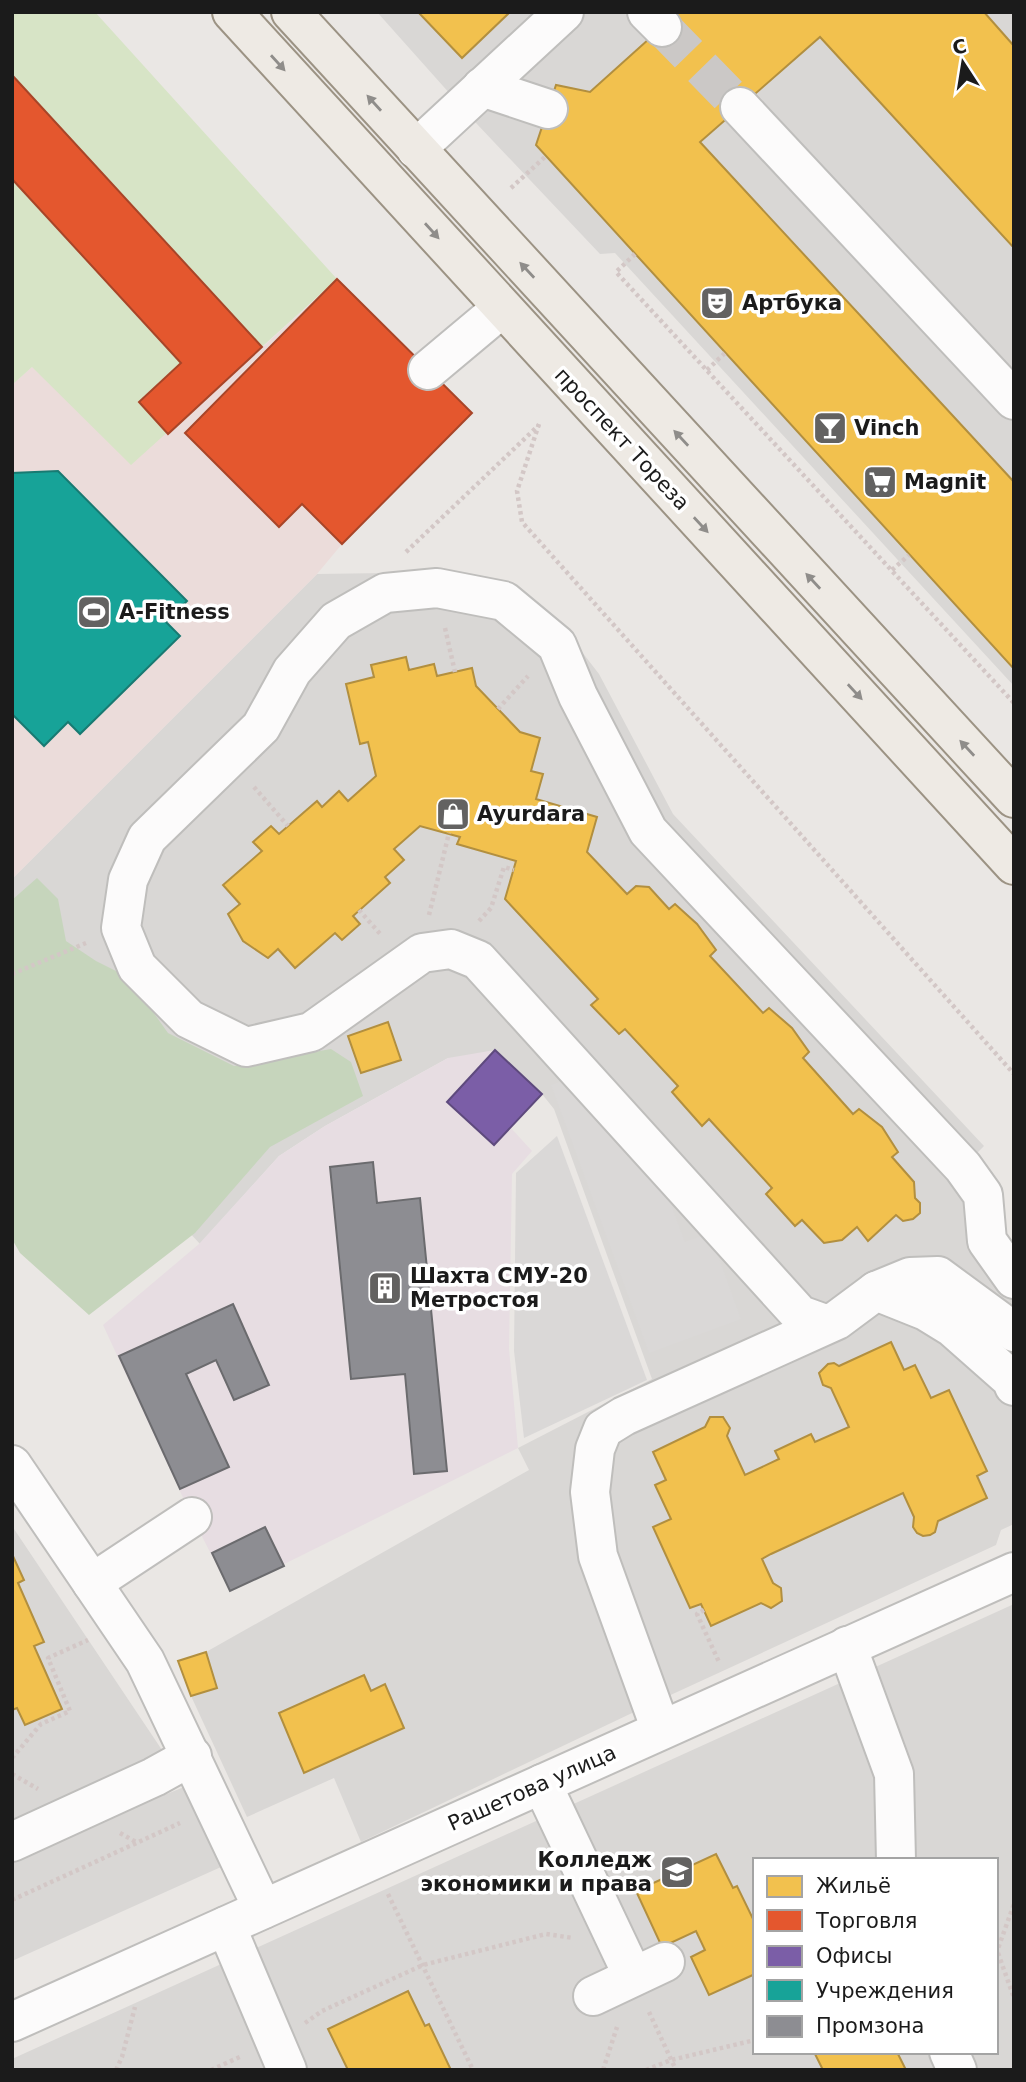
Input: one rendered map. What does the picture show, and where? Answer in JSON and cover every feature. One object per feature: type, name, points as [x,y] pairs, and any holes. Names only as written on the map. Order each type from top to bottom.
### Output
[{"type":"main road","name":"проспект Тореза","points":[[232,12],[1014,865]]},
{"type":"main road","name":"проспект Тореза","points":[[291,12],[1014,798]]},
{"type":"street","points":[[416,149],[564,12]]},
{"type":"street","points":[[482,87],[548,109]]},
{"type":"street","points":[[740,107],[1014,400]]},
{"type":"street","points":[[428,370],[502,308]]},
{"type":"street","points":[[825,1324],[800,1315],[478,960],[452,949],[422,953],[311,1032],[246,1047],[188,1019],[137,967],[121,928],[128,880],[147,838],[261,727],[292,671],[336,621],[385,593],[437,588],[504,601],[557,645],[578,696],[648,831],[963,1167],[983,1195],[987,1241],[1014,1279]]},
{"type":"street","points":[[661,1730],[598,1556],[590,1492],[595,1449],[603,1429],[624,1416],[837,1320],[876,1291],[910,1277],[938,1276],[1014,1332]]},
{"type":"street","points":[[876,1291],[926,1311],[952,1327],[1012,1380],[1014,1386]]},
{"type":"street","points":[[12,1465],[145,1661],[263,1909]]},
{"type":"street","points":[[92,1583],[192,1517]]},
{"type":"street","name":"Рашетова улица","points":[[12,2022],[1014,1572]]},
{"type":"street","points":[[847,1646],[894,1774],[896,1858]]},
{"type":"street","points":[[12,1842],[154,1777],[192,1756]]},
{"type":"street","points":[[542,1784],[639,1961],[593,1996]]},
{"type":"street","points":[[226,1926],[281,2056]]},
{"type":"street","points":[[950,2054],[957,2070]]},
{"type":"path","points":[[511,188],[546,156]]},
{"type":"path","points":[[635,254],[616,272],[1014,703]]},
{"type":"path","points":[[706,370],[725,353]]},
{"type":"path","points":[[385,593],[384,573],[539,424],[517,491],[522,522],[1014,1074]]},
{"type":"path","points":[[892,570],[909,555]]},
{"type":"path","points":[[249,782],[288,826]]},
{"type":"path","points":[[428,919],[449,833]]},
{"type":"path","points":[[475,924],[491,908],[504,867],[514,870]]},
{"type":"path","points":[[359,910],[383,937]]},
{"type":"path","points":[[12,974],[121,928]]},
{"type":"path","points":[[704,1610],[696,1614],[719,1664]]},
{"type":"path","points":[[12,1758],[41,1724],[70,1711],[48,1658],[122,1626]]},
{"type":"path","points":[[12,1900],[215,1807]]},
{"type":"path","points":[[384,1885],[472,2070]]},
{"type":"path","points":[[998,1951],[1014,1904]]},
{"type":"path","points":[[211,2070],[281,2056],[322,2011],[424,1965],[546,1934],[639,1961],[676,2070]]},
{"type":"path","points":[[998,1957],[1014,1998]]},
{"type":"path","points":[[116,2070],[122,2057],[137,1997]]},
{"type":"path","points":[[646,2070],[671,2060],[753,2040]]},
{"type":"shaded area","points":[[377,12],[1014,12],[1014,686],[615,253],[600,254],[476,123]]},
{"type":"shaded area","points":[[337,279],[342,544],[317,574],[12,879],[12,385],[32,367],[168,434]]},
{"type":"shaded area","points":[[457,572],[519,592],[565,630],[599,674],[673,814],[984,1146],[971,1159],[1014,1265],[1014,1524],[1001,1530],[996,1545],[651,1704],[361,1842],[334,1778],[247,1817],[191,1696],[178,1661],[206,1652],[529,1470],[518,1448],[652,1379],[554,1109],[542,1094],[448,1058],[325,1126],[279,1156],[200,1244],[12,1040],[12,879],[317,574]]},
{"type":"shaded area","points":[[495,1050],[542,1094],[511,1128],[532,1151],[512,1174],[509,1349],[518,1448],[230,1591],[192,1517],[103,1325],[199,1244],[279,1156],[325,1126],[448,1058]]},
{"type":"shaded area","points":[[571,1078],[659,1173],[685,1242],[710,1233],[741,1319],[649,1353],[551,1085]]},
{"type":"shaded area","points":[[557,1136],[647,1380],[524,1438],[514,1351],[516,1173]]},
{"type":"shaded area","points":[[12,1526],[164,1753],[149,1764],[162,1796],[184,1787],[221,1867],[12,1961]]},
{"type":"shaded area","points":[[1014,1604],[1014,2070],[12,2070],[12,2059]]},
{"type":"green space","points":[[12,12],[95,12],[337,279],[131,465],[32,367],[12,385]]},
{"type":"green space","points":[[37,878],[58,899],[66,941],[96,961],[128,977],[168,1033],[234,1066],[331,1049],[351,1062],[363,1096],[270,1147],[195,1233],[89,1315],[20,1253],[12,1239],[12,900]]},
{"type":"building: Жильё","points":[[418,12],[510,12],[462,58]]},
{"type":"building: Жильё","points":[[679,12],[984,12],[1014,46],[1014,248],[820,37],[700,142],[1014,482],[1014,669],[536,145],[556,85],[590,92]]},
{"type":"building: Жильё","points":[[406,657],[409,670],[434,664],[437,676],[472,668],[476,686],[520,732],[540,738],[531,771],[543,774],[536,799],[597,817],[587,852],[627,894],[636,886],[649,887],[669,909],[675,904],[697,924],[716,950],[710,956],[763,1013],[769,1008],[792,1028],[809,1052],[803,1058],[853,1114],[859,1109],[882,1127],[898,1152],[892,1157],[914,1182],[920,1213],[913,1219],[903,1221],[896,1215],[868,1241],[857,1227],[842,1240],[824,1243],[802,1220],[795,1226],[766,1194],[772,1188],[709,1119],[702,1126],[672,1092],[678,1086],[625,1029],[619,1034],[591,1005],[598,999],[505,899],[516,861],[457,844],[460,837],[420,826],[394,849],[404,860],[385,877],[390,883],[353,916],[360,924],[342,940],[335,933],[295,968],[278,949],[268,958],[243,941],[228,914],[240,904],[223,885],[262,851],[253,842],[271,826],[279,834],[317,801],[322,807],[339,791],[348,801],[376,776],[368,742],[360,744],[346,684],[374,677],[371,665]]},
{"type":"building: Жильё","points":[[388,1022],[401,1060],[361,1073],[348,1036]]},
{"type":"building: Жильё","points":[[891,1342],[904,1370],[915,1365],[931,1398],[949,1390],[987,1471],[977,1476],[987,1498],[938,1521],[935,1532],[923,1536],[913,1527],[914,1517],[903,1493],[771,1554],[762,1559],[773,1583],[781,1588],[782,1601],[771,1608],[761,1603],[711,1626],[701,1604],[690,1608],[653,1527],[671,1519],[655,1485],[666,1480],[653,1452],[705,1427],[710,1417],[723,1417],[730,1428],[727,1436],[745,1475],[779,1459],[775,1451],[811,1434],[815,1442],[849,1427],[831,1388],[823,1385],[819,1373],[828,1364],[839,1366]]},
{"type":"building: Жильё","points":[[12,1554],[24,1580],[18,1583],[44,1642],[34,1646],[62,1709],[25,1725],[17,1708],[12,1710]]},
{"type":"building: Жильё","points":[[206,1652],[217,1688],[191,1696],[178,1661]]},
{"type":"building: Жильё","points":[[364,1675],[371,1691],[385,1684],[404,1728],[304,1773],[279,1713]]},
{"type":"building: Жильё","points":[[716,1854],[733,1888],[737,1886],[753,1919],[753,1975],[709,1995],[691,1957],[705,1950],[696,1931],[662,1947],[636,1891]]},
{"type":"building: Жильё","points":[[408,1991],[425,2026],[429,2024],[451,2070],[348,2070],[328,2029]]},
{"type":"building: Жильё","points":[[815,2054],[898,2054],[906,2070],[823,2070]]},
{"type":"building: Торговля","points":[[12,75],[262,347],[168,434],[139,402],[181,363],[12,179]]},
{"type":"building: Торговля","points":[[337,279],[472,413],[342,544],[302,504],[279,527],[185,433]]},
{"type":"building: Офисы","points":[[495,1050],[542,1094],[494,1145],[447,1102]]},
{"type":"building: Учреждения","name":"A-Fitness","points":[[58,471],[187,601],[166,622],[180,636],[80,734],[68,722],[44,746],[12,714],[12,473]]},
{"type":"building: Промзона","name":"Шахта СМУ-20 Метростоя","points":[[373,1162],[377,1203],[420,1198],[447,1471],[414,1474],[405,1374],[351,1379],[330,1167]]},
{"type":"building: Промзона","points":[[233,1304],[269,1385],[234,1400],[216,1360],[186,1374],[229,1467],[180,1489],[119,1356]]},
{"type":"building: Промзона","points":[[265,1527],[284,1566],[230,1591],[212,1553]]},
{"type":"tunnel","points":[[662,27],[740,107]]},
{"type":"place","name":"Артбука","points":[[717,303]]},
{"type":"place","name":"Vinch","points":[[830,428]]},
{"type":"place","name":"Magnit","points":[[880,482]]},
{"type":"place","name":"A-Fitness","points":[[94,612]]},
{"type":"place","name":"Ayurdara","points":[[453,814]]},
{"type":"place","name":"Шахта СМУ-20 Метростоя","points":[[385,1288]]},
{"type":"place","name":"Колледж экономики и права","points":[[677,1872]]}]
